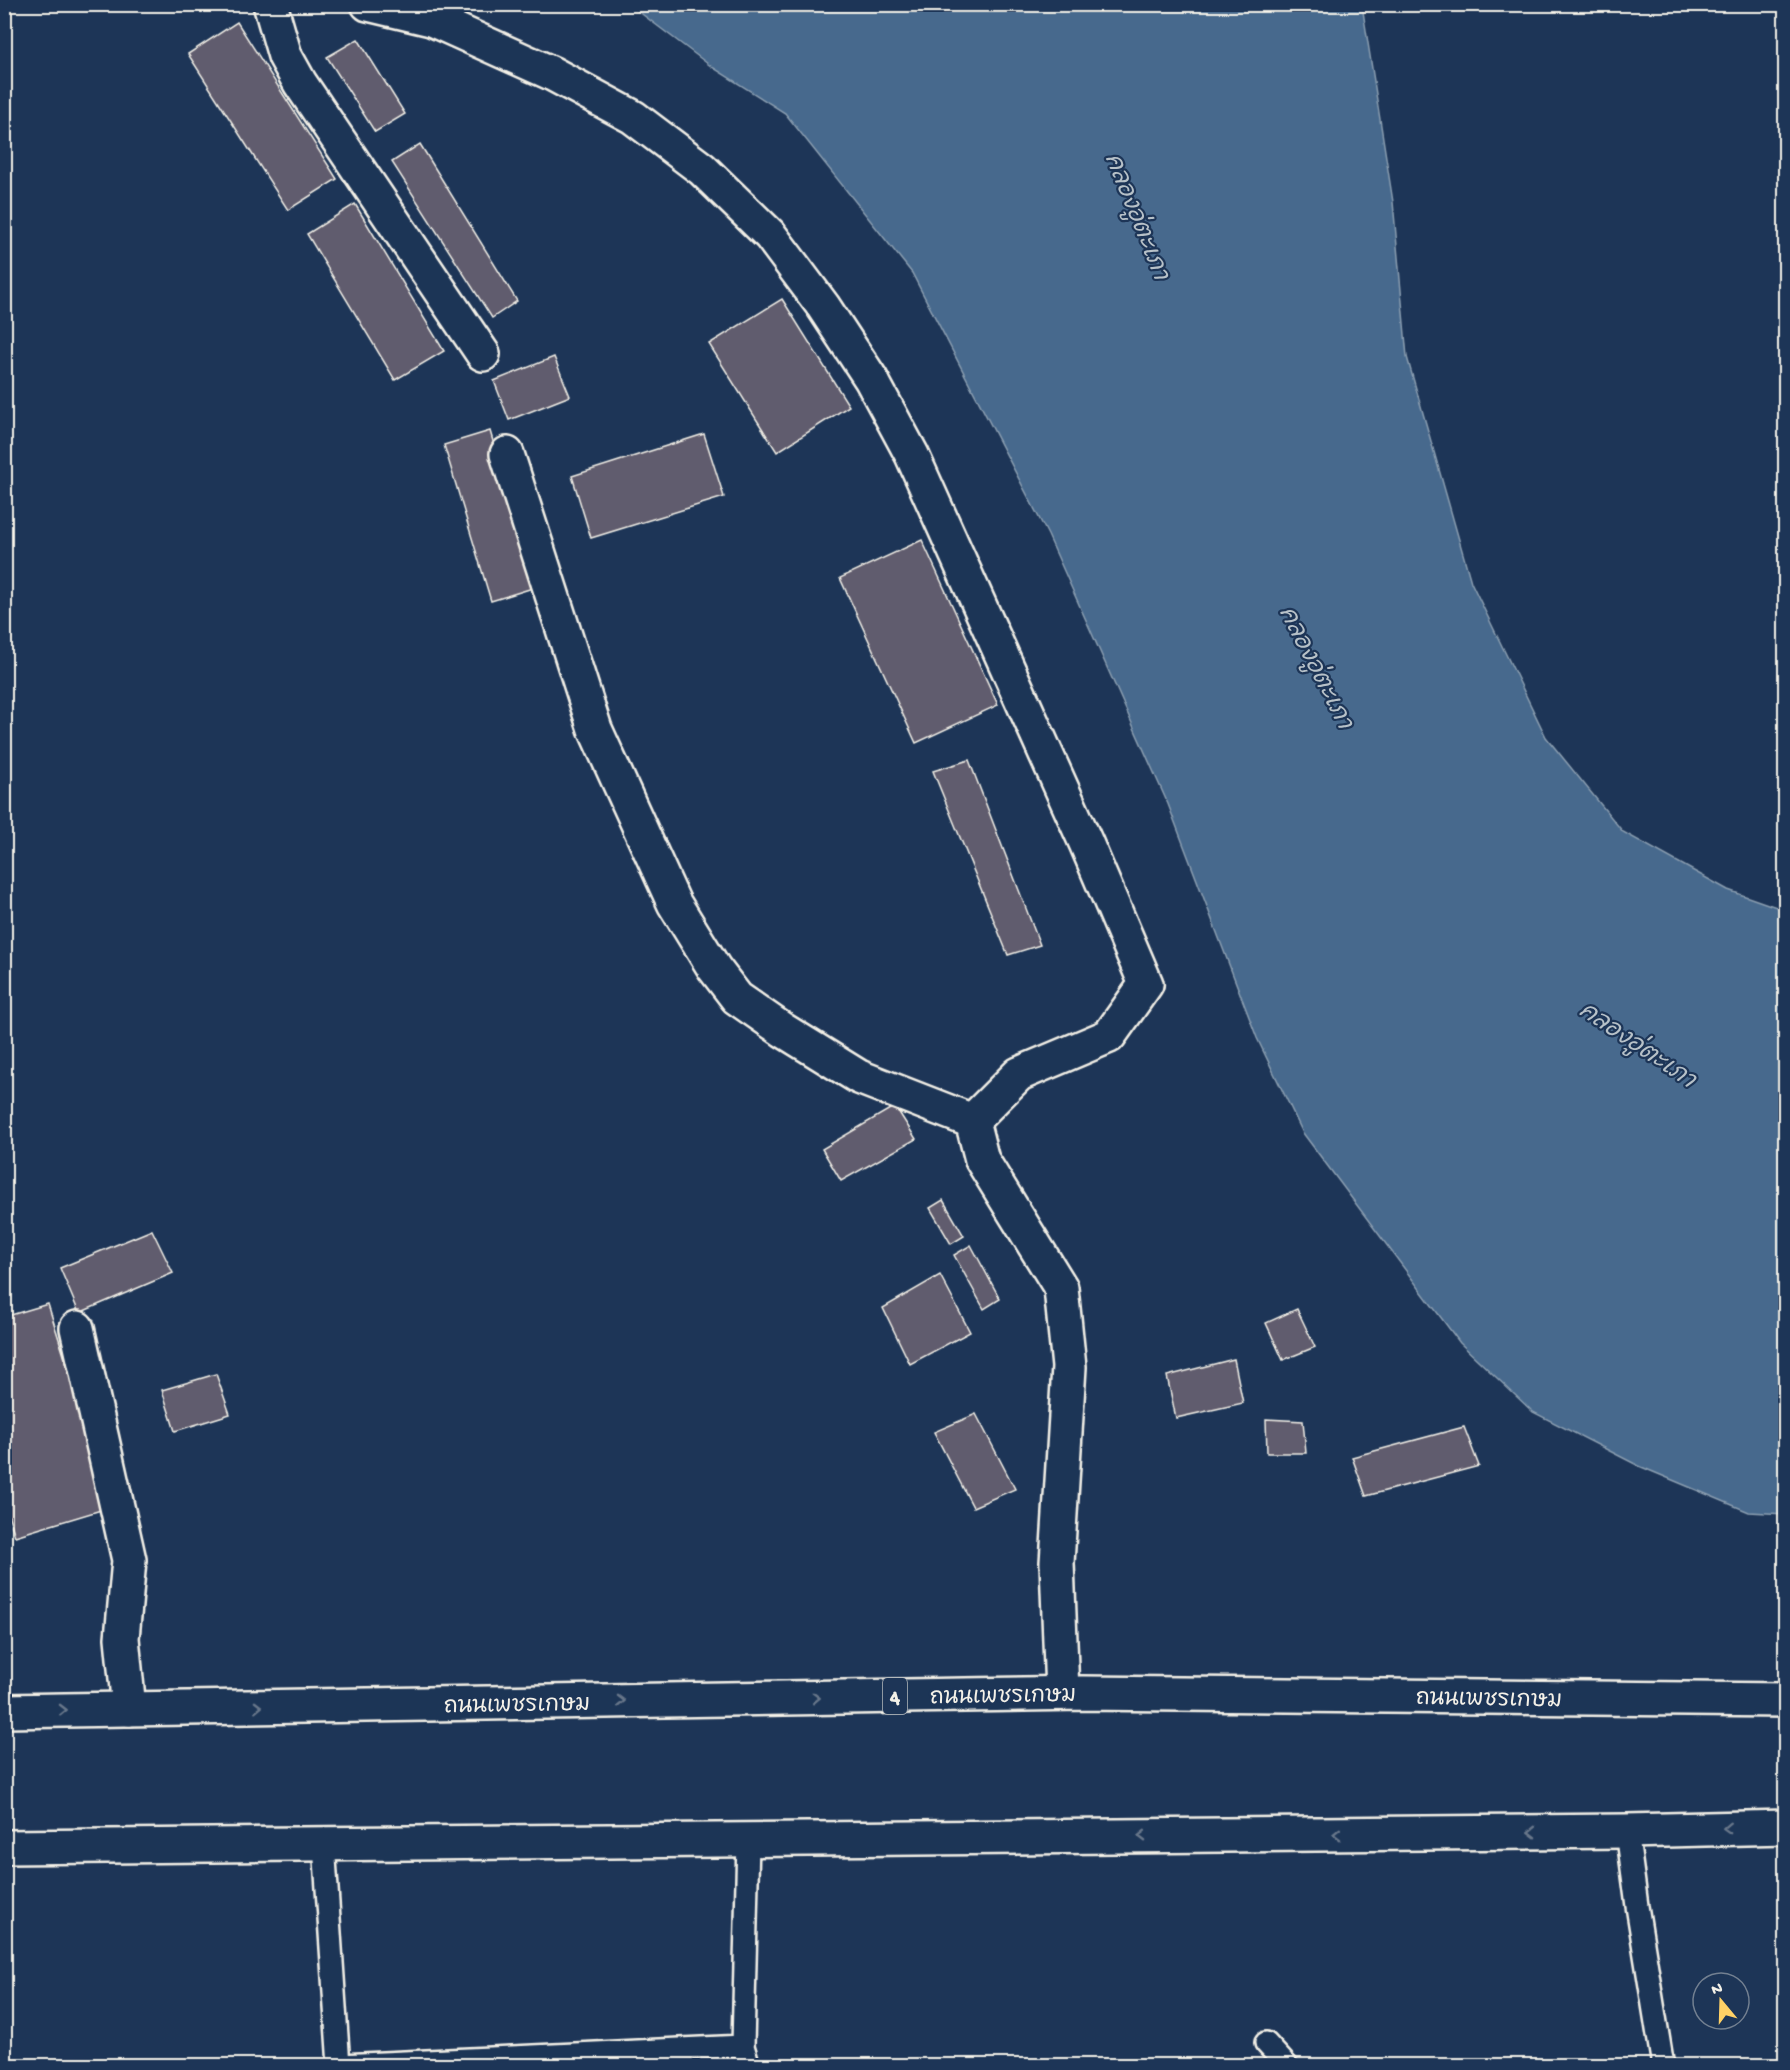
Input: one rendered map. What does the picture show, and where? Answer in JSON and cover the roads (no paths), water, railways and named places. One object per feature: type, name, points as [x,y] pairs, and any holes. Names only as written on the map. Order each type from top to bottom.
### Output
[{"type":"main road","points":[[270,4],[285,56],[300,83],[483,354]]},
{"type":"main road","points":[[368,4],[431,19],[551,73],[633,117],[702,169],[770,235],[823,306],[871,379],[912,454],[1086,843],[1146,984],[1109,1036],[1019,1074],[972,1121]]},
{"type":"main road","points":[[507,454],[595,729],[674,903],[714,968],[737,998],[783,1030],[859,1077],[972,1121]]},
{"type":"main road","points":[[972,1121],[982,1160],[1061,1288],[1069,1367],[1057,1563],[1062,1693]]},
{"type":"main road","points":[[77,1328],[129,1560],[122,1638],[129,1709]]},
{"type":"main road","name":"ถนนเพชรเกษม","points":[[4,1710],[1062,1693],[1785,1700]]},
{"type":"main road","points":[[4,1847],[1627,1831],[1780,1832]]},
{"type":"lane","points":[[1627,1831],[1663,2066]]},
{"type":"lane","points":[[324,1844],[339,2065],[746,2056],[748,1840]]},
{"type":"lane","points":[[1266,2043],[1287,2066]]},
{"type":"water","name":"คลองอู่ตะเภา","points":[[630,5],[1362,5],[1393,202],[1407,357],[1471,582],[1546,737],[1623,832],[1728,890],[1785,910],[1785,1514],[1749,1512],[1639,1466],[1533,1412],[1460,1343],[1303,1133],[1257,1038],[1168,804],[1048,535],[912,273],[785,113],[712,67]]}]
